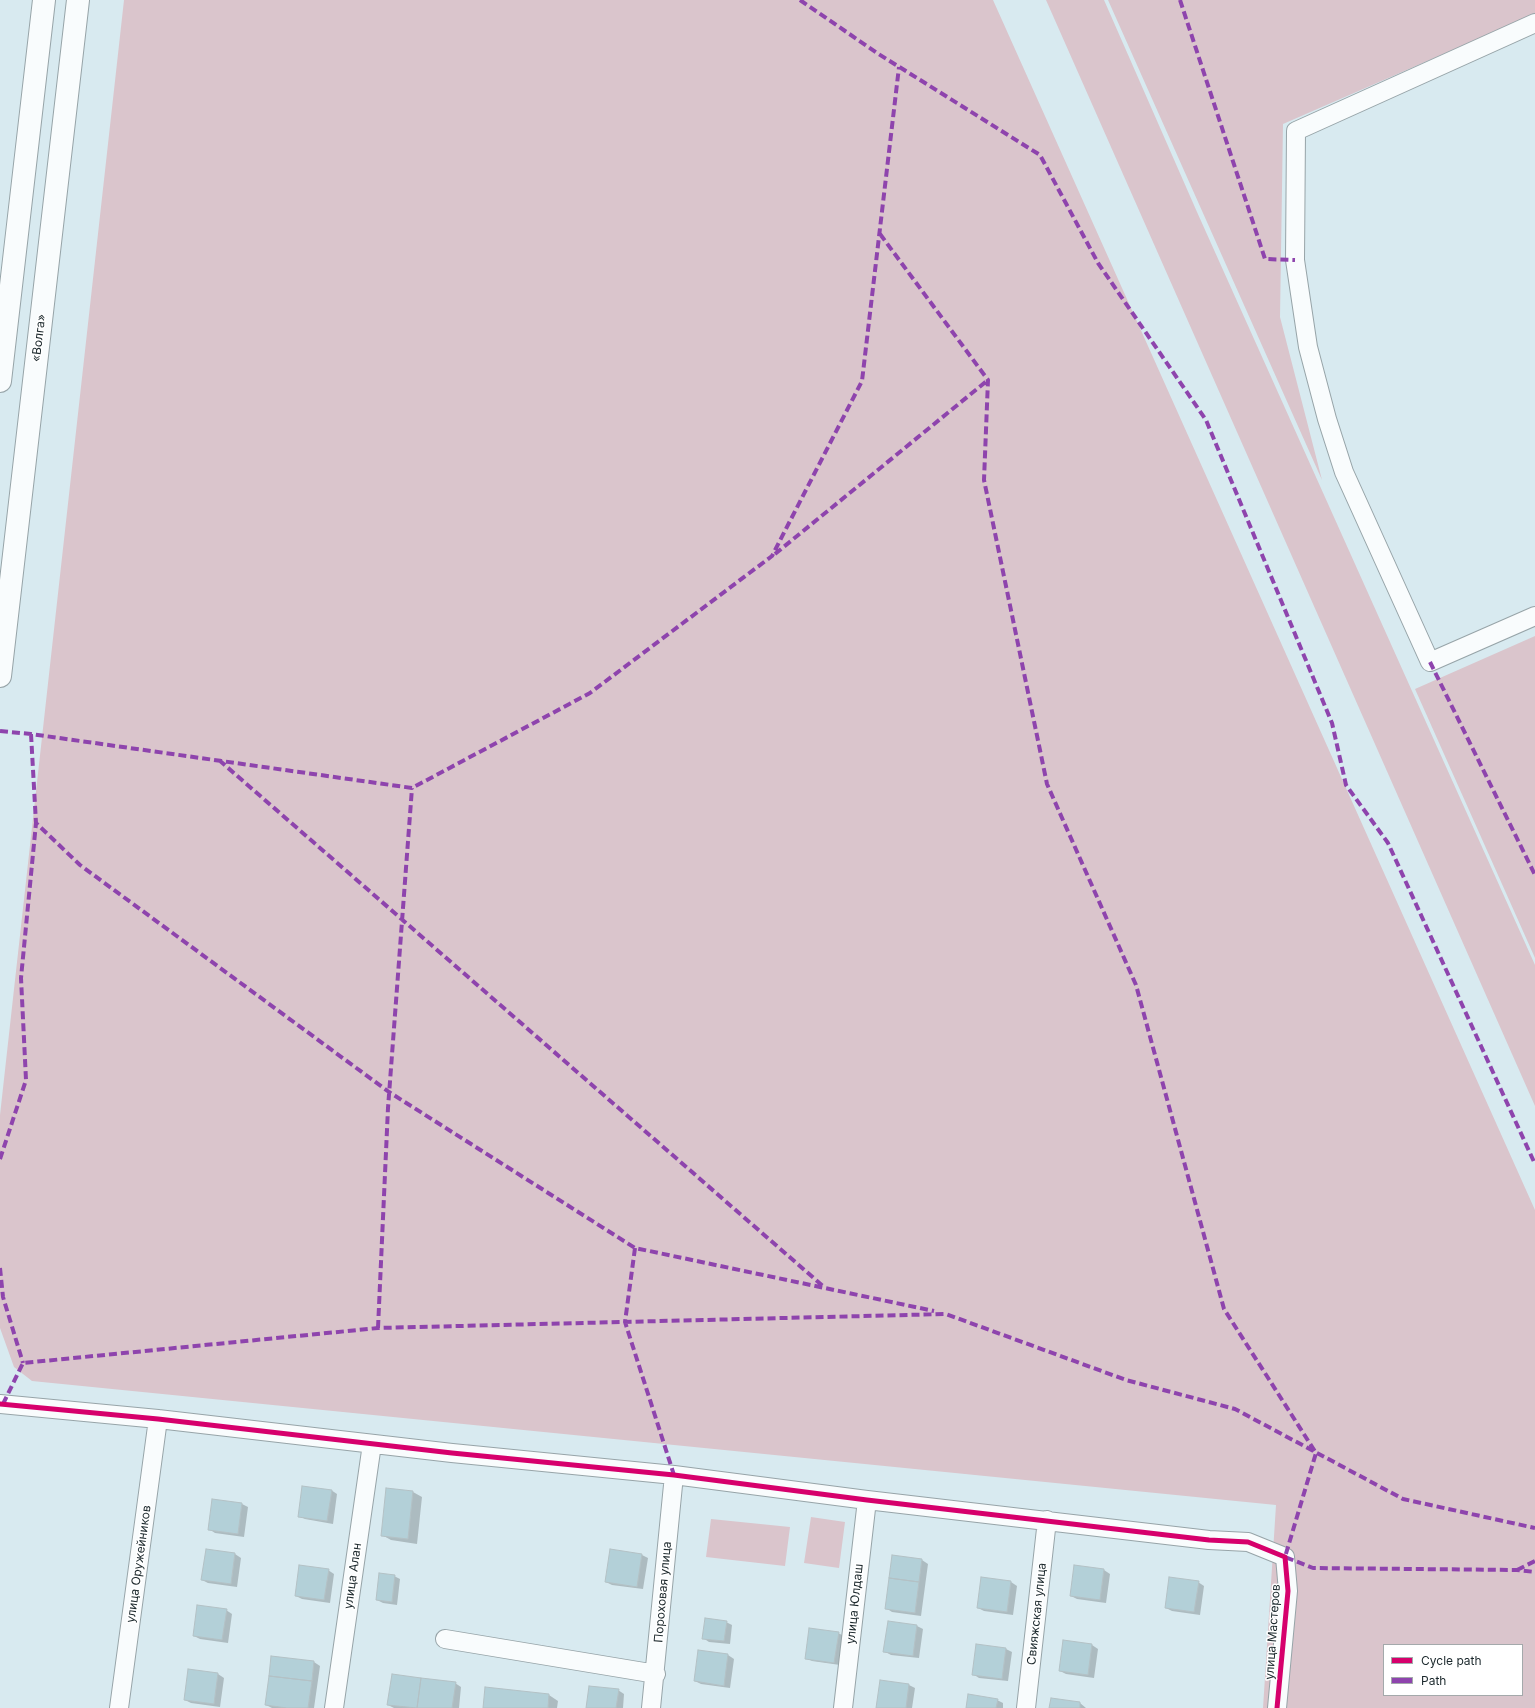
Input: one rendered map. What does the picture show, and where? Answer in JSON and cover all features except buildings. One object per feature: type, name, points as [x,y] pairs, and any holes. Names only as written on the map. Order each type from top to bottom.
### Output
[{"type":"highway","points":[[0,381],[44,0]]},
{"type":"highway","name":"«Волга»","points":[[0,673],[78,0]]},
{"type":"street","points":[[1535,23],[1296,131],[1295,260],[1308,347],[1327,419],[1344,472],[1430,662],[1535,616]]},
{"type":"street","points":[[0,1404],[158,1419],[372,1444],[674,1475],[867,1500],[1047,1520]]},
{"type":"street","name":"улица Оружейников","points":[[119,1708],[158,1419]]},
{"type":"street","name":"улица Алан","points":[[334,1708],[372,1444]]},
{"type":"street","name":"Пороховая улица","points":[[651,1708],[656,1674],[674,1475]]},
{"type":"street","name":"улица Юлдаш","points":[[843,1708],[867,1500]]},
{"type":"street","name":"улица Мастеров","points":[[1047,1520],[1209,1540],[1248,1542],[1285,1557],[1288,1591],[1277,1708]]},
{"type":"street","name":"Свияжская улица","points":[[1026,1708],[1047,1520]]},
{"type":"street","points":[[445,1639],[656,1674]]},
{"type":"shaded area","points":[[124,0],[993,0],[1535,1210],[1535,1708],[1263,1708],[1276,1505],[32,1381],[14,1367],[0,1328],[0,1115]]},
{"type":"shaded area","points":[[1046,0],[1104,0],[1197,212],[1535,965],[1535,1106]]},
{"type":"shaded area","points":[[1108,0],[1535,0],[1535,14],[1283,124],[1280,317],[1322,480]]},
{"type":"shaded area","points":[[1535,636],[1535,958],[1415,689]]},
{"type":"shaded area","points":[[811,1517],[845,1522],[839,1568],[804,1563]]},
{"type":"shaded area","points":[[711,1519],[790,1527],[785,1566],[706,1557]]},
{"type":"marked path","points":[[800,0],[877,53],[1040,155],[1098,263],[1206,420],[1332,723],[1346,785],[1388,843],[1535,1164]]},
{"type":"marked path","points":[[1180,0],[1265,259],[1295,260]]},
{"type":"marked path","points":[[0,731],[31,734],[412,788],[590,693],[772,556],[862,381],[899,67]]},
{"type":"marked path","points":[[880,234],[988,380],[984,480],[1047,784],[1136,985],[1224,1309],[1316,1453],[1285,1557],[1313,1568],[1517,1570],[1535,1572]]},
{"type":"marked path","points":[[775,554],[988,380]]},
{"type":"marked path","points":[[1430,662],[1535,875]]},
{"type":"marked path","points":[[31,734],[36,823],[80,865],[389,1092],[635,1248],[934,1311]]},
{"type":"marked path","points":[[219,760],[824,1287]]},
{"type":"marked path","points":[[378,1328],[388,1108],[412,788]]},
{"type":"marked path","points":[[0,1159],[26,1080],[21,978],[36,823]]},
{"type":"marked path","points":[[635,1248],[625,1322],[674,1475]]},
{"type":"marked path","points":[[0,1268],[3,1297],[23,1363]]},
{"type":"marked path","points":[[3,1404],[23,1363],[378,1328],[946,1314],[1126,1380],[1235,1409],[1403,1499],[1535,1528]]},
{"type":"marked path","points":[[1517,1570],[1535,1561]]},
{"type":"cycle path","points":[[0,1404],[158,1419],[452,1453],[674,1475],[867,1500],[1209,1540],[1248,1542],[1285,1557],[1288,1591],[1277,1708]]}]
